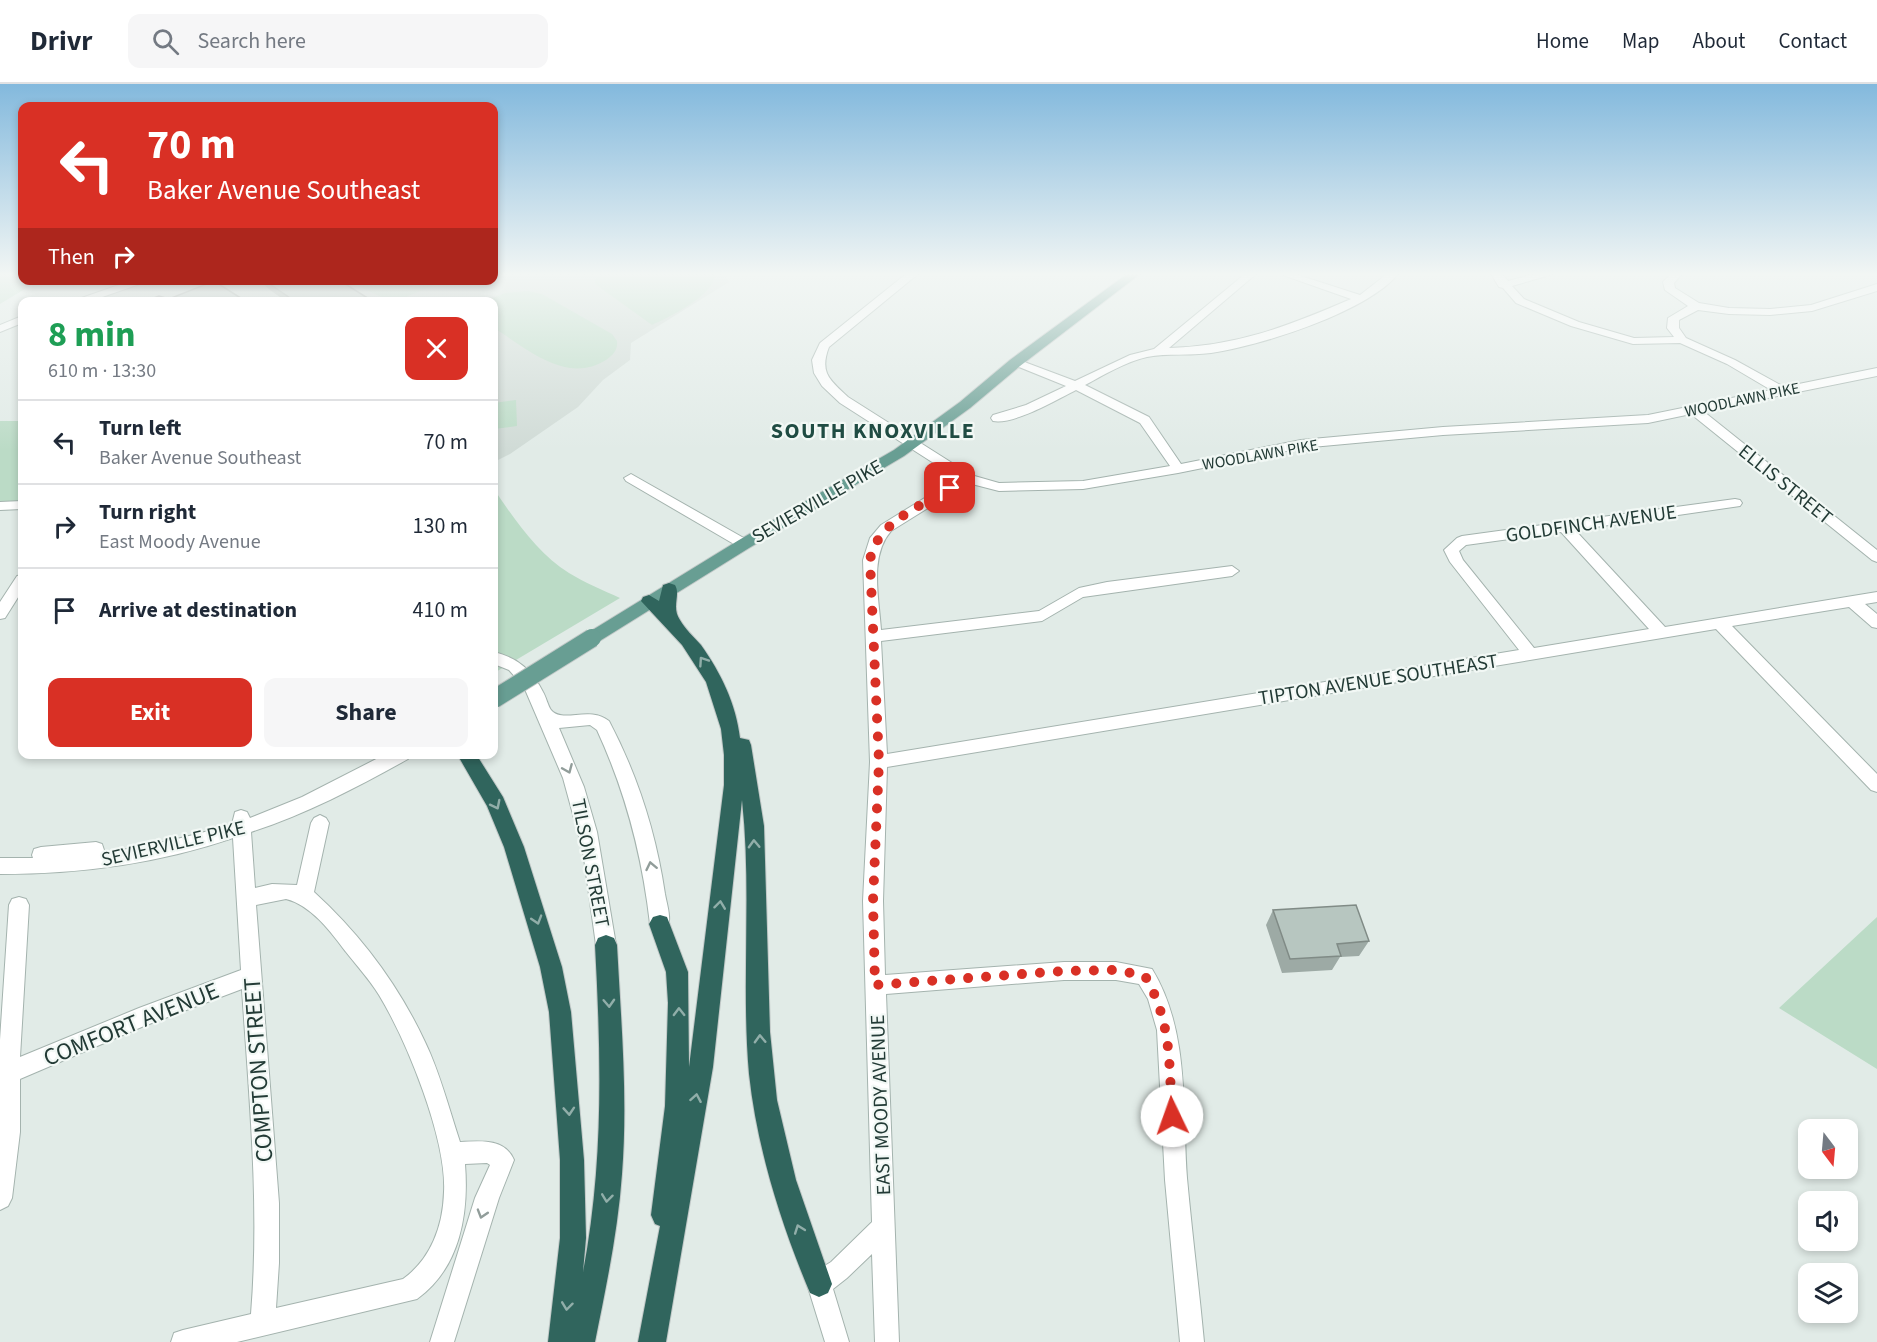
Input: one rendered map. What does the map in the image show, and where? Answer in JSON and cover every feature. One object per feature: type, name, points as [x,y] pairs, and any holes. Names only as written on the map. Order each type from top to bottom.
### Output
[{"type":"highway","points":[[669,588],[667,613],[716,681],[728,714],[740,736],[750,787],[755,852],[761,1072],[781,1179],[819,1284]]},
{"type":"highway","points":[[645,598],[677,628]]},
{"type":"highway","points":[[652,1342],[702,1055],[734,785],[735,755],[728,714]]},
{"type":"highway","points":[[469,759],[496,803],[514,847],[551,967],[560,1012],[572,1160],[573,1238],[562,1342]]},
{"type":"highway","points":[[652,1342],[679,1078],[677,972],[660,924]]},
{"type":"highway","points":[[581,1342],[604,1226],[612,1150],[613,1072],[606,945]]},
{"type":"main road","points":[[911,444],[965,405],[1056,333]]},
{"type":"main road","name":"SEVIERVILLE PIKE","points":[[498,696],[645,598],[892,448],[911,444]]},
{"type":"main road","name":"SEVIERVILLE PIKE","points":[[645,598],[669,588],[740,541]]},
{"type":"main road","name":"SEVIERVILLE PIKE","points":[[498,685],[588,634]]},
{"type":"street","name":"WOODLAWN PIKE","points":[[839,333],[824,345],[818,360],[820,373],[826,383],[844,400],[966,478],[999,487],[1037,488],[1083,484],[1178,469],[1301,444],[1443,431],[1648,419],[1780,390],[1877,372]]},
{"type":"street","points":[[1158,351],[1180,333]]},
{"type":"street","points":[[997,418],[1019,412],[1134,357],[1158,351],[1216,349],[1269,333]]},
{"type":"street","points":[[1605,333],[1633,341],[1682,340],[1731,362],[1780,390]]},
{"type":"street","points":[[1677,333],[1682,340]]},
{"type":"street","points":[[1016,363],[1075,385],[1145,420],[1178,469]]},
{"type":"street","name":"ELLIS STREET","points":[[1694,410],[1877,557]]},
{"type":"street","points":[[631,478],[740,541]]},
{"type":"street","name":"EAST MOODY AVENUE","points":[[887,1342],[873,901],[879,762],[870,560],[877,538],[893,522],[966,478]]},
{"type":"street","name":"GOLDFINCH AVENUE","points":[[1530,654],[1457,562],[1451,550],[1462,541],[1735,504]]},
{"type":"street","points":[[0,506],[18,505]]},
{"type":"street","points":[[1564,526],[1661,632]]},
{"type":"street","points":[[873,636],[1042,616],[1079,593],[1107,587],[1232,571]]},
{"type":"street","points":[[0,614],[18,586]]},
{"type":"street","name":"TIPTON AVENUE SOUTHEAST","points":[[879,762],[1877,597]]},
{"type":"street","points":[[1851,600],[1877,623]]},
{"type":"street","points":[[1719,623],[1877,785]]},
{"type":"street","name":"TILSON STREET","points":[[498,659],[508,662],[523,673],[546,715],[578,795],[590,839],[606,945]]},
{"type":"street","points":[[546,715],[556,722],[569,723],[591,718],[598,720],[603,726],[635,803],[652,868],[660,924]]},
{"type":"street","points":[[557,742],[562,730],[569,723]]},
{"type":"street","name":"SEVIERVILLE PIKE","points":[[0,866],[55,865],[117,858],[192,843],[242,823],[326,784],[373,759]]},
{"type":"street","name":"SEVIERVILLE PIKE","points":[[0,860],[153,841],[242,823],[316,801],[393,759]]},
{"type":"street","name":"COMPTON STREET","points":[[242,823],[267,1203],[267,1263],[262,1324]]},
{"type":"street","points":[[304,895],[320,823]]},
{"type":"street","points":[[183,1342],[408,1290],[425,1278],[441,1256],[454,1211],[456,1193],[453,1153],[418,1049],[386,988],[339,927],[304,895],[286,891],[272,892],[248,899]]},
{"type":"street","points":[[0,1198],[9,1132],[10,1047],[19,905]]},
{"type":"street","points":[[875,985],[1064,971],[1116,970],[1145,976],[1157,996],[1167,1030],[1176,1180],[1191,1342]]},
{"type":"street","name":"COMFORT AVENUE","points":[[11,1072],[139,1018],[251,976]]},
{"type":"street","points":[[442,1342],[487,1198],[503,1160],[490,1152],[453,1153]]},
{"type":"street","points":[[837,1342],[819,1284],[839,1270],[885,1225]]},
{"type":"shaded area","points":[[498,333],[648,333],[631,343],[630,360],[603,380],[578,407],[498,460]]},
{"type":"green space","points":[[501,333],[610,333],[617,341],[617,347],[611,356],[591,367],[561,366],[533,354]]},
{"type":"green space","points":[[516,400],[517,426],[498,428],[498,402]]},
{"type":"green space","points":[[0,421],[18,421],[18,507],[0,509]]},
{"type":"green space","points":[[498,495],[518,524],[547,556],[575,577],[620,598],[498,671]]},
{"type":"green space","points":[[1877,917],[1877,1069],[1779,1008]]},
{"type":"building","points":[[1356,905],[1369,941],[1337,944],[1341,956],[1290,959],[1273,910]]},
{"type":"district","name":"SOUTH KNOXVILLE","points":[[873,430]]},
{"type":"route","points":[[950,488],[886,528],[877,538],[870,560],[879,762],[873,901],[875,985],[1064,971],[1116,970],[1145,976],[1157,996],[1167,1030],[1172,1116]]}]
